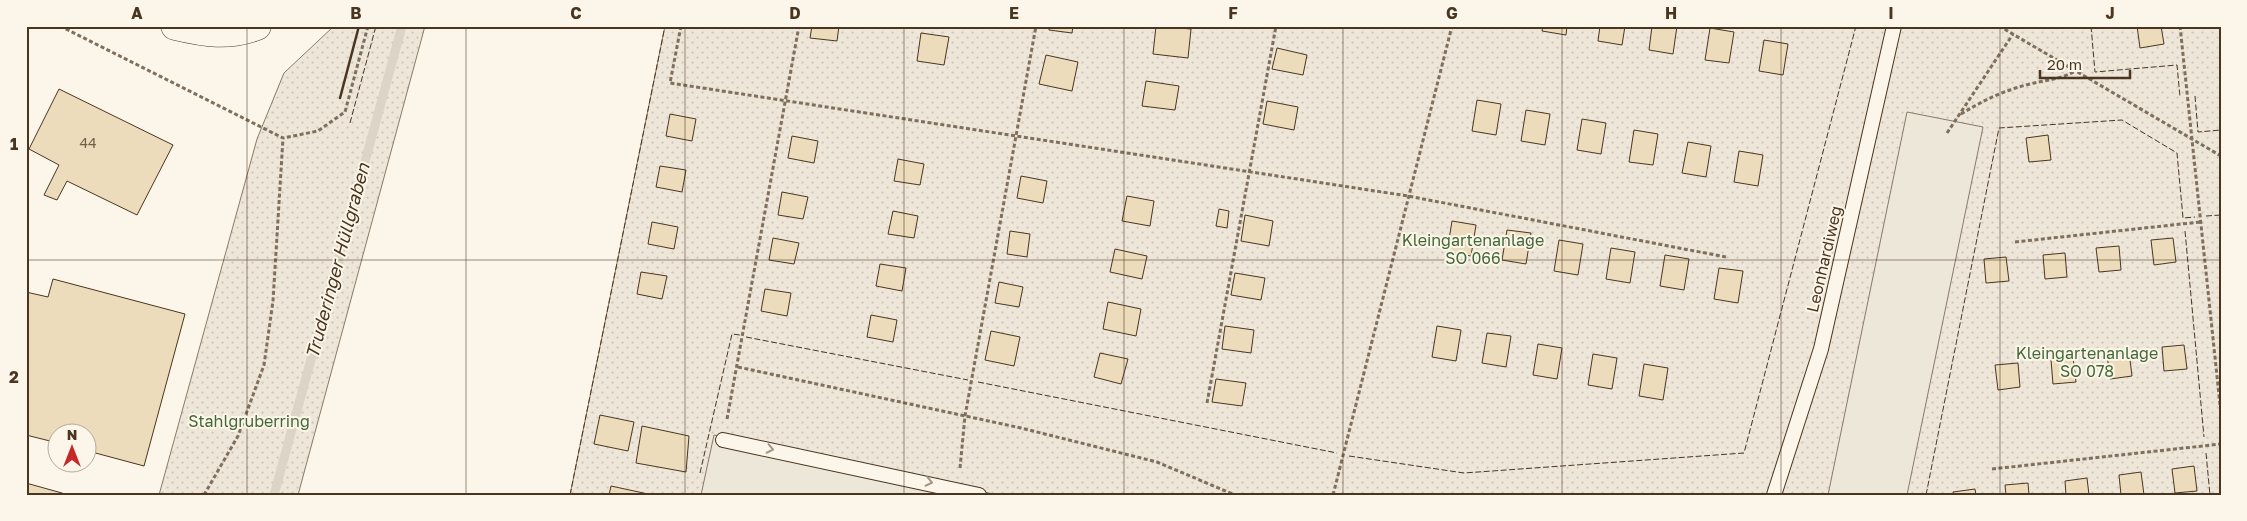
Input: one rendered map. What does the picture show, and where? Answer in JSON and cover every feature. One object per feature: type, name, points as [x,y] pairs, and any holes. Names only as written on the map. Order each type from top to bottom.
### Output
[{"type":"main road","points":[[176,26],[207,34],[243,32],[257,26]]},
{"type":"lane","name":"Leonhardiweg","points":[[1774,495],[1821,349],[1894,26]]},
{"type":"lane","points":[[722,440],[957,488],[980,495]]},
{"type":"path","points":[[60,26],[283,138],[318,131],[345,112],[368,26]]},
{"type":"path","points":[[681,26],[670,83],[1408,196],[1726,257]]},
{"type":"path","points":[[722,440],[738,367],[799,26]]},
{"type":"path","points":[[957,488],[965,416],[1036,26]]},
{"type":"path","points":[[1207,403],[1276,26]]},
{"type":"path","points":[[1333,495],[1452,26]]},
{"type":"path","points":[[1999,26],[2221,156]]},
{"type":"path","points":[[2180,26],[2221,414]]},
{"type":"path","points":[[1947,133],[2013,34]]},
{"type":"path","points":[[1961,114],[1978,103],[2006,91],[2066,77],[2076,70]]},
{"type":"path","points":[[204,495],[238,436],[264,365],[273,301],[283,138]]},
{"type":"path","points":[[2015,242],[2200,222]]},
{"type":"path","points":[[738,367],[965,416],[1157,462],[1235,495]]},
{"type":"path","points":[[1992,469],[2221,444]]},
{"type":"green space","name":"Stahlgruberring","points":[[334,26],[425,26],[298,495],[159,495],[257,139],[284,73]]},
{"type":"green space","name":"Kleingartenanlage SO 066","points":[[665,26],[2221,26],[2221,495],[570,495]]},
{"type":"shaded area","points":[[1907,112],[1983,127],[1907,495],[1828,495]]},
{"type":"shaded area","points":[[714,435],[998,495],[701,495]]},
{"type":"building","points":[[812,26],[839,26],[837,41],[810,38]]},
{"type":"building","points":[[1049,26],[1073,26],[1072,33],[1049,30]]},
{"type":"building","points":[[1156,26],[1191,29],[1188,58],[1153,54]]},
{"type":"building","points":[[1543,26],[1567,26],[1566,35],[1542,31]]},
{"type":"building","points":[[1600,26],[1625,26],[1622,45],[1598,41]]},
{"type":"building","points":[[1652,26],[1677,26],[1673,54],[1649,50]]},
{"type":"building","points":[[2137,26],[2161,26],[2164,44],[2140,48]]},
{"type":"building","points":[[1710,28],[1734,32],[1729,63],[1705,60]]},
{"type":"building","points":[[921,33],[949,37],[944,65],[917,61]]},
{"type":"building","points":[[1764,40],[1788,44],[1783,75],[1759,71]]},
{"type":"building","points":[[1277,48],[1307,55],[1303,75],[1272,69]]},
{"type":"building","points":[[1046,55],[1078,62],[1072,91],[1039,84]]},
{"type":"building","points":[[1146,81],[1179,86],[1175,110],[1142,106]]},
{"type":"building","points":[[59,89],[173,145],[137,215],[67,181],[57,200],[44,195],[59,165],[29,149]]},
{"type":"building","points":[[1477,100],[1501,104],[1496,135],[1472,131]]},
{"type":"building","points":[[1267,101],[1298,107],[1294,130],[1263,124]]},
{"type":"building","points":[[1526,110],[1550,114],[1545,145],[1521,141]]},
{"type":"building","points":[[670,114],[696,119],[692,141],[666,136]]},
{"type":"building","points":[[1582,119],[1606,123],[1601,154],[1577,150]]},
{"type":"building","points":[[1634,130],[1658,134],[1653,165],[1629,162]]},
{"type":"building","points":[[2048,135],[2051,160],[2029,162],[2026,138]]},
{"type":"building","points":[[792,136],[818,141],[814,163],[788,158]]},
{"type":"building","points":[[1688,142],[1711,146],[1706,177],[1682,173]]},
{"type":"building","points":[[1739,151],[1763,155],[1758,186],[1734,182]]},
{"type":"building","points":[[898,159],[924,164],[920,185],[894,181]]},
{"type":"building","points":[[660,166],[686,170],[682,192],[656,187]]},
{"type":"building","points":[[1021,176],[1047,181],[1043,203],[1017,198]]},
{"type":"building","points":[[782,192],[808,197],[803,219],[778,215]]},
{"type":"building","points":[[1127,196],[1154,201],[1150,226],[1122,221]]},
{"type":"building","points":[[1219,209],[1229,211],[1227,228],[1216,226]]},
{"type":"building","points":[[893,211],[918,216],[914,238],[888,234]]},
{"type":"building","points":[[1245,215],[1273,221],[1269,246],[1241,241]]},
{"type":"building","points":[[1452,221],[1476,225],[1471,256],[1447,252]]},
{"type":"building","points":[[652,222],[678,227],[674,249],[648,244]]},
{"type":"building","points":[[1507,230],[1531,233],[1526,264],[1502,260]]},
{"type":"building","points":[[1010,231],[1030,234],[1027,257],[1007,254]]},
{"type":"building","points":[[773,238],[799,243],[794,264],[769,260]]},
{"type":"building","points":[[2173,238],[2176,262],[2154,265],[2151,240]]},
{"type":"building","points":[[1559,240],[1583,244],[1578,275],[1554,271]]},
{"type":"building","points":[[2119,246],[2121,270],[2099,272],[2096,248]]},
{"type":"building","points":[[1611,248],[1635,252],[1630,283],[1606,279]]},
{"type":"building","points":[[1115,249],[1147,256],[1142,279],[1110,272]]},
{"type":"building","points":[[2065,253],[2067,277],[2045,279],[2043,255]]},
{"type":"building","points":[[1665,255],[1689,259],[1684,290],[1660,286]]},
{"type":"building","points":[[2006,257],[2009,281],[1986,283],[1984,259]]},
{"type":"building","points":[[880,264],[906,268],[902,291],[876,286]]},
{"type":"building","points":[[1719,268],[1743,271],[1738,303],[1714,299]]},
{"type":"building","points":[[641,272],[667,276],[662,299],[637,294]]},
{"type":"building","points":[[1235,273],[1265,278],[1261,300],[1231,295]]},
{"type":"building","points":[[53,279],[185,314],[144,466],[98,454],[98,424],[48,424],[48,440],[26,435],[26,292],[48,297]]},
{"type":"building","points":[[999,282],[1023,287],[1019,307],[995,303]]},
{"type":"building","points":[[765,289],[791,293],[787,316],[761,311]]},
{"type":"building","points":[[1108,302],[1141,309],[1136,336],[1103,329]]},
{"type":"building","points":[[871,315],[897,320],[893,342],[867,337]]},
{"type":"building","points":[[1225,326],[1254,330],[1251,353],[1222,349]]},
{"type":"building","points":[[1437,326],[1461,330],[1456,361],[1432,357]]},
{"type":"building","points":[[991,331],[1020,337],[1014,366],[985,360]]},
{"type":"building","points":[[1487,333],[1511,336],[1506,367],[1482,363]]},
{"type":"building","points":[[1538,344],[1562,348],[1557,379],[1533,375]]},
{"type":"building","points":[[2184,345],[2187,369],[2164,371],[2162,347]]},
{"type":"building","points":[[2129,352],[2132,376],[2110,379],[2107,354]]},
{"type":"building","points":[[1100,353],[1128,359],[1121,384],[1094,377]]},
{"type":"building","points":[[1593,354],[1617,358],[1612,389],[1588,385]]},
{"type":"building","points":[[2073,357],[2076,382],[2053,384],[2051,360]]},
{"type":"building","points":[[2018,363],[2020,387],[1998,390],[1995,365]]},
{"type":"building","points":[[1644,364],[1668,368],[1663,400],[1639,396]]},
{"type":"building","points":[[1216,379],[1246,383],[1242,406],[1212,402]]},
{"type":"building","points":[[600,415],[634,422],[628,451],[594,444]]},
{"type":"building","points":[[642,426],[689,436],[686,472],[636,463]]},
{"type":"building","points":[[2194,466],[2197,491],[2175,493],[2172,469]]},
{"type":"building","points":[[2141,472],[2144,495],[2121,495],[2119,475]]},
{"type":"building","points":[[2087,478],[2089,495],[2066,495],[2065,481]]},
{"type":"building","points":[[26,483],[69,495],[26,495]]},
{"type":"building","points":[[2028,483],[2029,495],[2006,495],[2005,485]]},
{"type":"building","points":[[611,486],[648,494],[648,495],[609,495]]},
{"type":"building","points":[[1975,489],[1976,495],[1954,495],[1953,492]]},
{"type":"waterway","name":"Truderinger Hüllgraben","points":[[274,495],[402,26]]},
{"type":"fence","points":[[350,123],[376,26]]},
{"type":"fence","points":[[570,495],[665,26]]},
{"type":"fence","points":[[1349,456],[1464,473],[1744,453],[1856,26]]},
{"type":"fence","points":[[2091,26],[2095,72],[2177,65],[2180,97]]},
{"type":"fence","points":[[2195,96],[2198,132],[2221,130]]},
{"type":"fence","points":[[1926,495],[1999,128],[2122,120],[2177,153],[2183,218],[2195,217]]},
{"type":"fence","points":[[2206,216],[2221,215]]},
{"type":"fence","points":[[2185,231],[2204,437]]},
{"type":"fence","points":[[700,473],[732,334],[740,335]]},
{"type":"fence","points":[[746,337],[968,380]]},
{"type":"fence","points":[[978,382],[1337,453]]},
{"type":"fence","points":[[2206,453],[2210,495]]},
{"type":"wall","points":[[340,98],[359,26]]},
{"type":"park label","name":"Kleingartenanlage SO 078","points":[[2087,362]]}]
